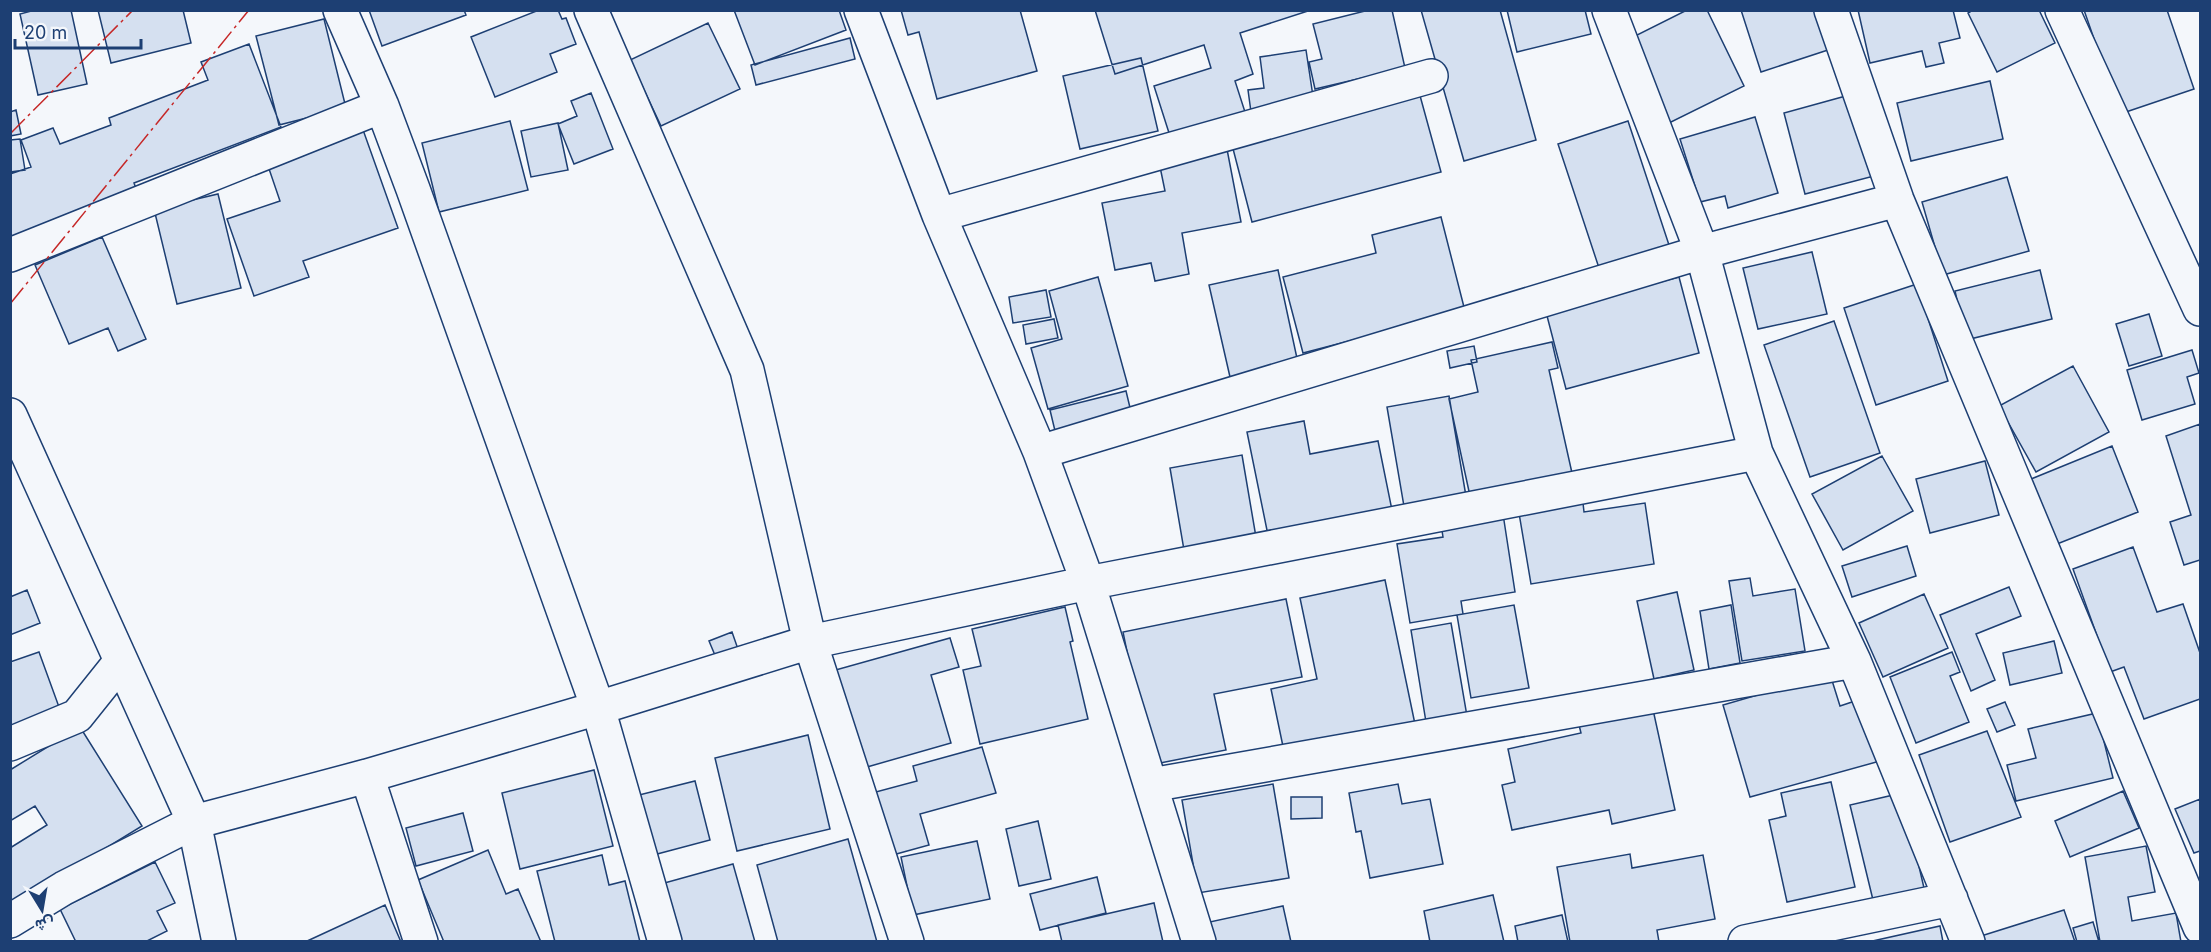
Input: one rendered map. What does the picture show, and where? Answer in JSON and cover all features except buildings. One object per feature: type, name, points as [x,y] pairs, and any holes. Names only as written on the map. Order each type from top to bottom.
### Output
[{"type":"street","points":[[340,10],[382,106],[413,189],[598,708],[665,942]]},
{"type":"street","points":[[591,10],[747,370],[810,642],[907,942]]},
{"type":"street","points":[[861,10],[939,215],[1040,452],[1088,583],[1199,942]]},
{"type":"street","points":[[1609,10],[1702,252],[1756,453],[1854,661],[1968,942]]},
{"type":"street","points":[[1831,10],[1897,200],[2200,927]]},
{"type":"street","points":[[2062,10],[2200,309]]},
{"type":"street","points":[[939,215],[1431,76]]},
{"type":"street","points":[[10,255],[382,106]]},
{"type":"street","points":[[1040,452],[1702,252],[1897,200]]},
{"type":"street","points":[[10,415],[194,822],[219,942]]},
{"type":"street","points":[[10,921],[64,888],[194,822],[366,776],[598,708],[810,642],[1088,583],[1756,453]]},
{"type":"street","points":[[10,744],[77,716],[121,661]]},
{"type":"street","points":[[1151,785],[1854,661]]},
{"type":"street","points":[[366,776],[421,942]]},
{"type":"street","points":[[1745,942],[1951,899]]},
{"type":"power","points":[[10,134],[133,10]]},
{"type":"power","points":[[10,304],[249,10]]}]
